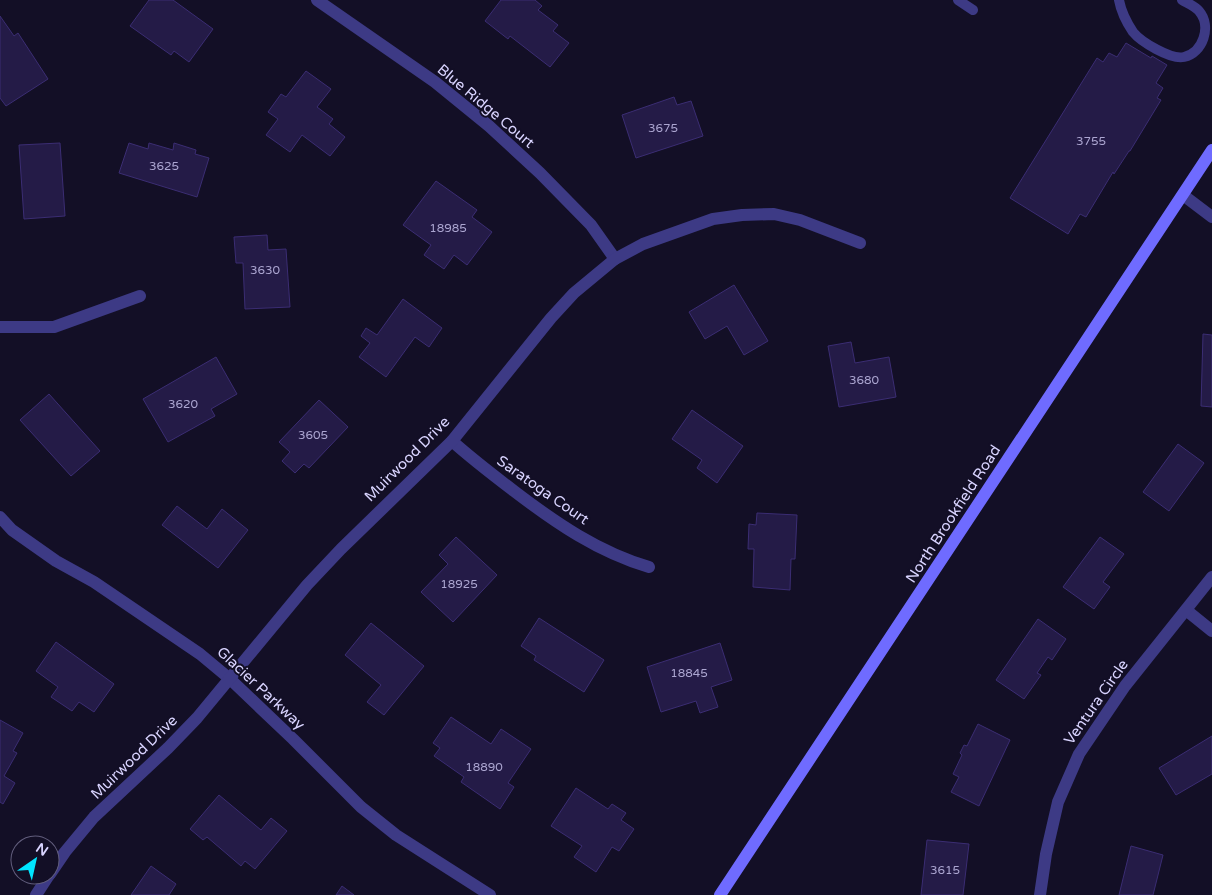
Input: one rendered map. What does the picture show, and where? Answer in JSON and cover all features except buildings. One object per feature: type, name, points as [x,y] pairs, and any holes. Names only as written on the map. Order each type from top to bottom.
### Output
[{"type":"street","name":"Blue Ridge Court","points":[[317,0],[434,82],[489,126],[591,224],[615,259]]},
{"type":"street","name":"North Brookfield Road","points":[[720,895],[1212,150]]},
{"type":"street","points":[[1183,195],[1212,217]]},
{"type":"street","name":"Muirwood Drive","points":[[60,860],[94,817],[168,748],[197,718],[341,548],[452,441],[551,318],[574,293],[615,259],[643,244],[714,219],[742,215],[774,214],[800,220],[860,243]]},
{"type":"street","points":[[0,327],[54,327],[140,296]]},
{"type":"street","name":"Saratoga Court","points":[[452,441],[476,463],[538,510],[570,531],[622,559],[649,567]]},
{"type":"street","name":"Glacier Parkway","points":[[0,517],[12,530],[56,561],[94,582],[200,654],[230,679],[294,739],[361,807],[396,835],[490,895]]},
{"type":"street","name":"Ventura Circle","points":[[1040,895],[1046,854],[1058,802],[1079,754],[1125,686],[1212,577]]},
{"type":"street","points":[[1186,610],[1212,631]]},
{"type":"lane","points":[[958,0],[973,10]]},
{"type":"lane","points":[[1118,0],[1126,20],[1134,33],[1146,43],[1170,56],[1183,57],[1194,53],[1203,43],[1206,31],[1204,20],[1199,11],[1182,0]]}]
